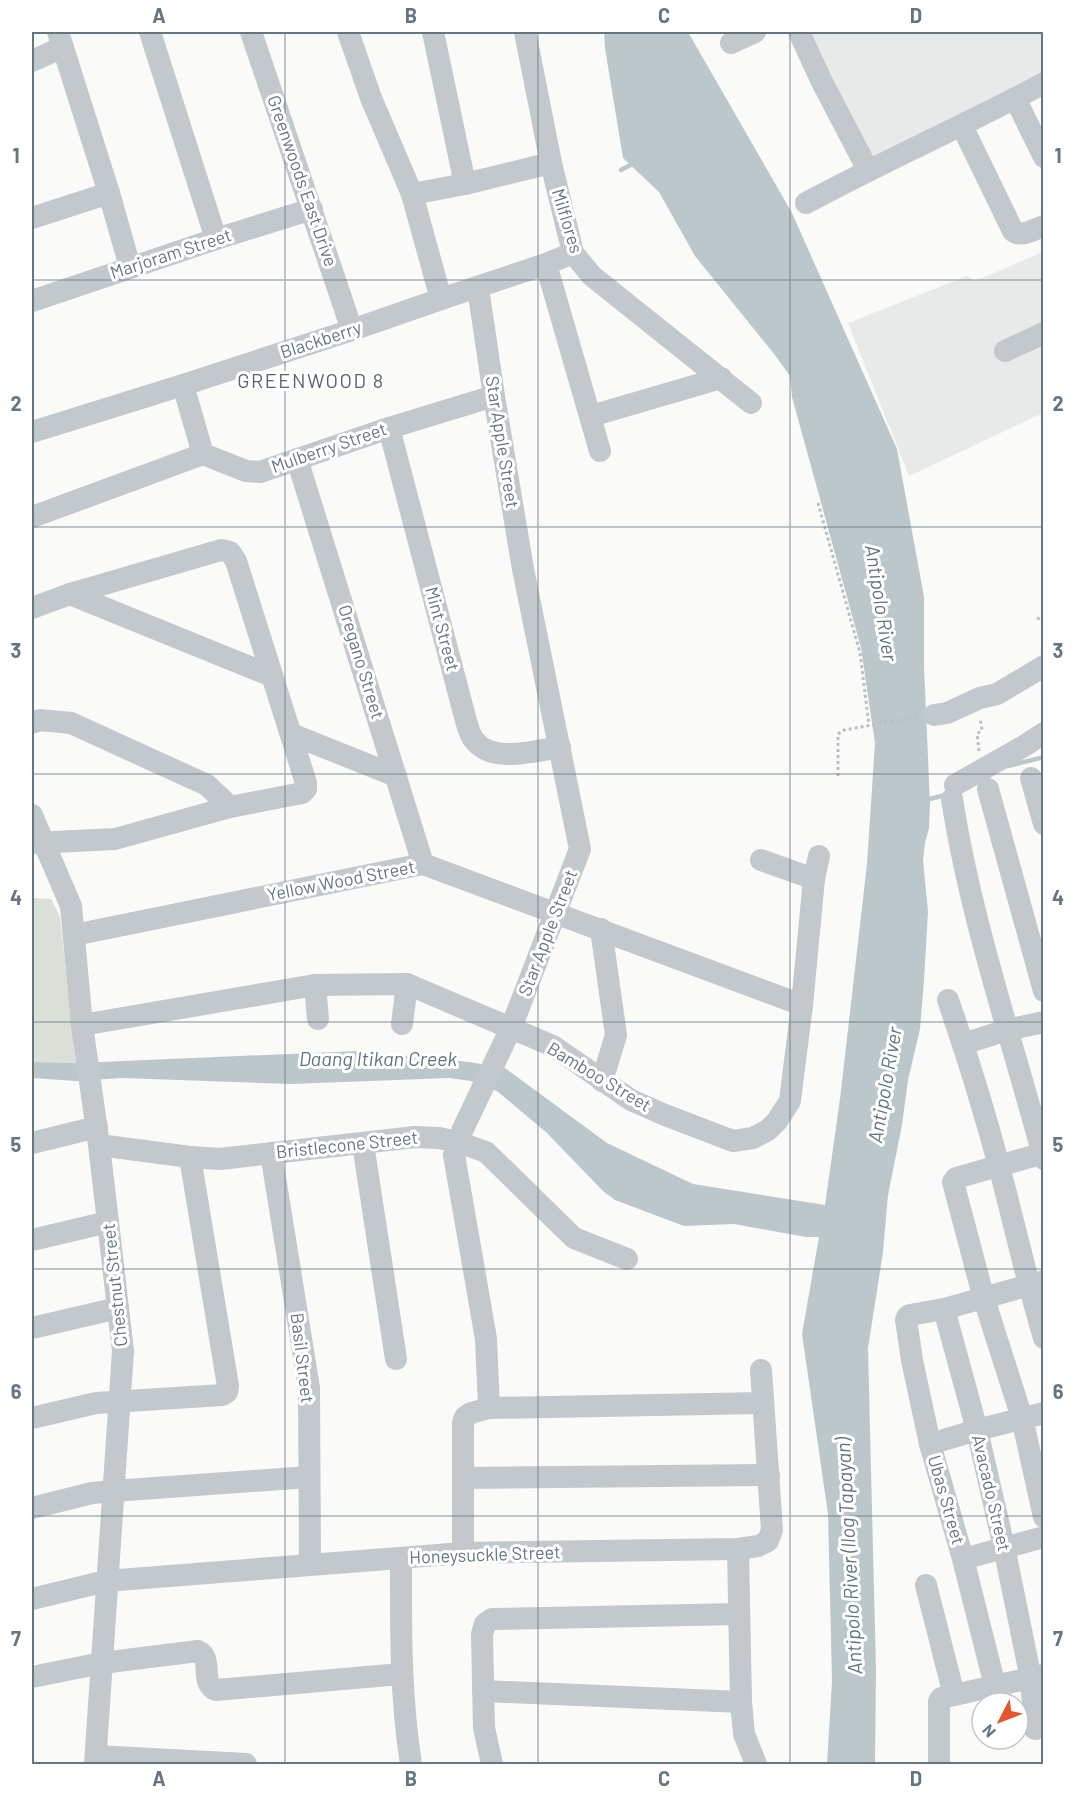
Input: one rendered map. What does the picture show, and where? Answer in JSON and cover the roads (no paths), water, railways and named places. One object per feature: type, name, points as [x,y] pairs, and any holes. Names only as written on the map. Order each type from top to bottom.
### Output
[{"type":"street","points":[[150,32],[216,238]]},
{"type":"street","name":"Greenwoods East Drive","points":[[251,32],[352,330]]},
{"type":"street","points":[[348,32],[371,98],[412,194],[441,299]]},
{"type":"street","points":[[433,32],[465,184]]},
{"type":"street","name":"Milflores","points":[[525,32],[551,163],[573,253],[592,276],[751,403]]},
{"type":"street","points":[[731,43],[755,32]]},
{"type":"street","points":[[799,32],[868,170]]},
{"type":"street","points":[[32,61],[60,39],[130,267]]},
{"type":"street","points":[[806,203],[1044,83]]},
{"type":"street","points":[[1015,99],[1044,157]]},
{"type":"street","points":[[962,126],[1013,231],[1019,235],[1044,226]]},
{"type":"street","points":[[412,194],[551,163]]},
{"type":"street","points":[[32,218],[109,193]]},
{"type":"street","name":"Marjoram Street","points":[[32,301],[216,238],[312,209]]},
{"type":"street","name":"Blackberry","points":[[32,432],[352,330],[573,253]]},
{"type":"street","points":[[546,264],[600,451]]},
{"type":"street","name":"Star Apple Street","points":[[478,288],[523,569],[580,849],[511,1028],[460,1136],[454,1155],[486,1339],[489,1408]]},
{"type":"street","points":[[1005,351],[1044,333]]},
{"type":"street","points":[[591,416],[721,378]]},
{"type":"street","points":[[32,517],[204,454],[183,385]]},
{"type":"street","name":"Mulberry Street","points":[[204,454],[246,471],[260,472],[389,428],[494,396]]},
{"type":"street","name":"Mint Street","points":[[389,428],[472,738],[483,749],[500,755],[560,747]]},
{"type":"street","name":"Oregano Street","points":[[297,459],[423,864]]},
{"type":"street","points":[[32,608],[70,594],[220,550],[230,552],[236,561],[306,783],[306,789],[302,793],[230,807],[115,839],[38,843]]},
{"type":"street","points":[[70,594],[272,676]]},
{"type":"street","points":[[934,715],[947,713],[987,697],[1044,666]]},
{"type":"street","points":[[32,723],[40,720],[71,723],[207,785],[230,807]]},
{"type":"street","points":[[1044,733],[1024,746],[984,780],[953,792],[964,868],[1006,1030],[1043,1155],[999,1165],[956,1178],[953,1182],[984,1299],[1033,1416],[1044,1517]]},
{"type":"street","points":[[291,734],[396,776]]},
{"type":"street","points":[[1031,778],[1044,824]]},
{"type":"street","points":[[984,780],[1044,991]]},
{"type":"street","name":"Chestnut Street","points":[[32,814],[38,843],[71,906],[82,1025],[98,1136],[123,1351],[95,1760]]},
{"type":"street","name":"Bamboo Street","points":[[82,1025],[315,985],[407,984],[553,1046],[631,1100],[733,1141],[753,1138],[773,1126],[790,1101],[814,879],[819,856]]},
{"type":"street","points":[[761,860],[814,879]]},
{"type":"street","name":"Yellow Wood Street","points":[[74,935],[423,864],[802,1005]]},
{"type":"street","points":[[601,929],[616,1035],[602,1080]]},
{"type":"street","points":[[402,1024],[407,984]]},
{"type":"street","points":[[315,985],[318,1019]]},
{"type":"street","points":[[948,1000],[1036,1283],[1044,1338]]},
{"type":"street","points":[[963,1044],[1006,1030],[1044,1022]]},
{"type":"street","name":"Bristlecone Street","points":[[32,1143],[98,1136],[190,1157],[220,1159],[415,1137],[460,1136],[486,1152],[574,1238],[627,1259]]},
{"type":"street","points":[[363,1144],[396,1359]]},
{"type":"street","name":"Basil Street","points":[[271,1153],[309,1388],[310,1564]]},
{"type":"street","points":[[32,1418],[96,1403],[222,1395],[227,1392],[228,1386],[190,1157]]},
{"type":"street","points":[[32,1240],[108,1222]]},
{"type":"street","points":[[944,1309],[1036,1283]]},
{"type":"street","points":[[32,1328],[118,1308]]},
{"type":"street","name":"Ubas Street","points":[[944,1309],[910,1315],[906,1320],[930,1444],[963,1559],[995,1686]]},
{"type":"street","name":"Avacado Street","points":[[944,1309],[1037,1677],[1035,1729]]},
{"type":"street","name":"Honeysuckle Street","points":[[32,1599],[106,1581],[310,1564],[463,1553],[738,1549],[758,1546],[768,1541],[772,1530],[761,1370]]},
{"type":"street","points":[[463,1553],[465,1418],[471,1413],[489,1408],[763,1403]]},
{"type":"street","points":[[930,1444],[1033,1416]]},
{"type":"street","points":[[463,1478],[769,1475]]},
{"type":"street","points":[[32,1508],[92,1493],[309,1477]]},
{"type":"street","points":[[963,1559],[1044,1537]]},
{"type":"street","points":[[738,1549],[741,1702],[744,1734],[756,1764]]},
{"type":"street","points":[[401,1558],[401,1674],[404,1722],[411,1764]]},
{"type":"street","points":[[926,1585],[954,1695]]},
{"type":"street","points":[[492,1764],[484,1728],[482,1634],[485,1623],[492,1619],[739,1614]]},
{"type":"street","points":[[32,1677],[102,1663],[198,1651],[205,1656],[208,1684],[216,1690],[401,1674]]},
{"type":"street","points":[[939,1764],[939,1701],[944,1697],[1037,1677]]},
{"type":"street","points":[[483,1691],[741,1702]]},
{"type":"street","points":[[95,1760],[246,1764]]},
{"type":"water","points":[[604,32],[688,32],[792,213],[897,449],[924,597],[924,666],[930,804],[929,828],[923,860],[928,912],[924,980],[920,1029],[908,1080],[888,1195],[883,1252],[868,1348],[876,1670],[875,1764],[827,1764],[832,1681],[828,1514],[802,1334],[819,1237],[806,1237],[734,1224],[684,1226],[615,1200],[603,1191],[547,1133],[497,1091],[471,1081],[449,1078],[290,1084],[122,1078],[76,1081],[32,1078],[32,1062],[76,1063],[359,1051],[469,1062],[505,1068],[607,1143],[693,1184],[825,1205],[840,1099],[867,864],[875,743],[861,648],[792,397],[790,376],[695,256],[659,192],[623,158]]},
{"type":"waterway","points":[[621,170],[634,163]]},
{"type":"waterway","points":[[1008,766],[1044,757]]},
{"type":"waterway","points":[[925,800],[946,795]]},
{"type":"district","name":"GREENWOOD 8","points":[[311,381]]},
{"type":"water label","name":"Antipolo River","points":[[881,603]]},
{"type":"water label","name":"Daang Itikan Creek","points":[[378,1059]]},
{"type":"water label","name":"Antipolo River","points":[[885,1085]]},
{"type":"water label","name":"Antipolo River (Ilog Tapayan)","points":[[849,1556]]}]
